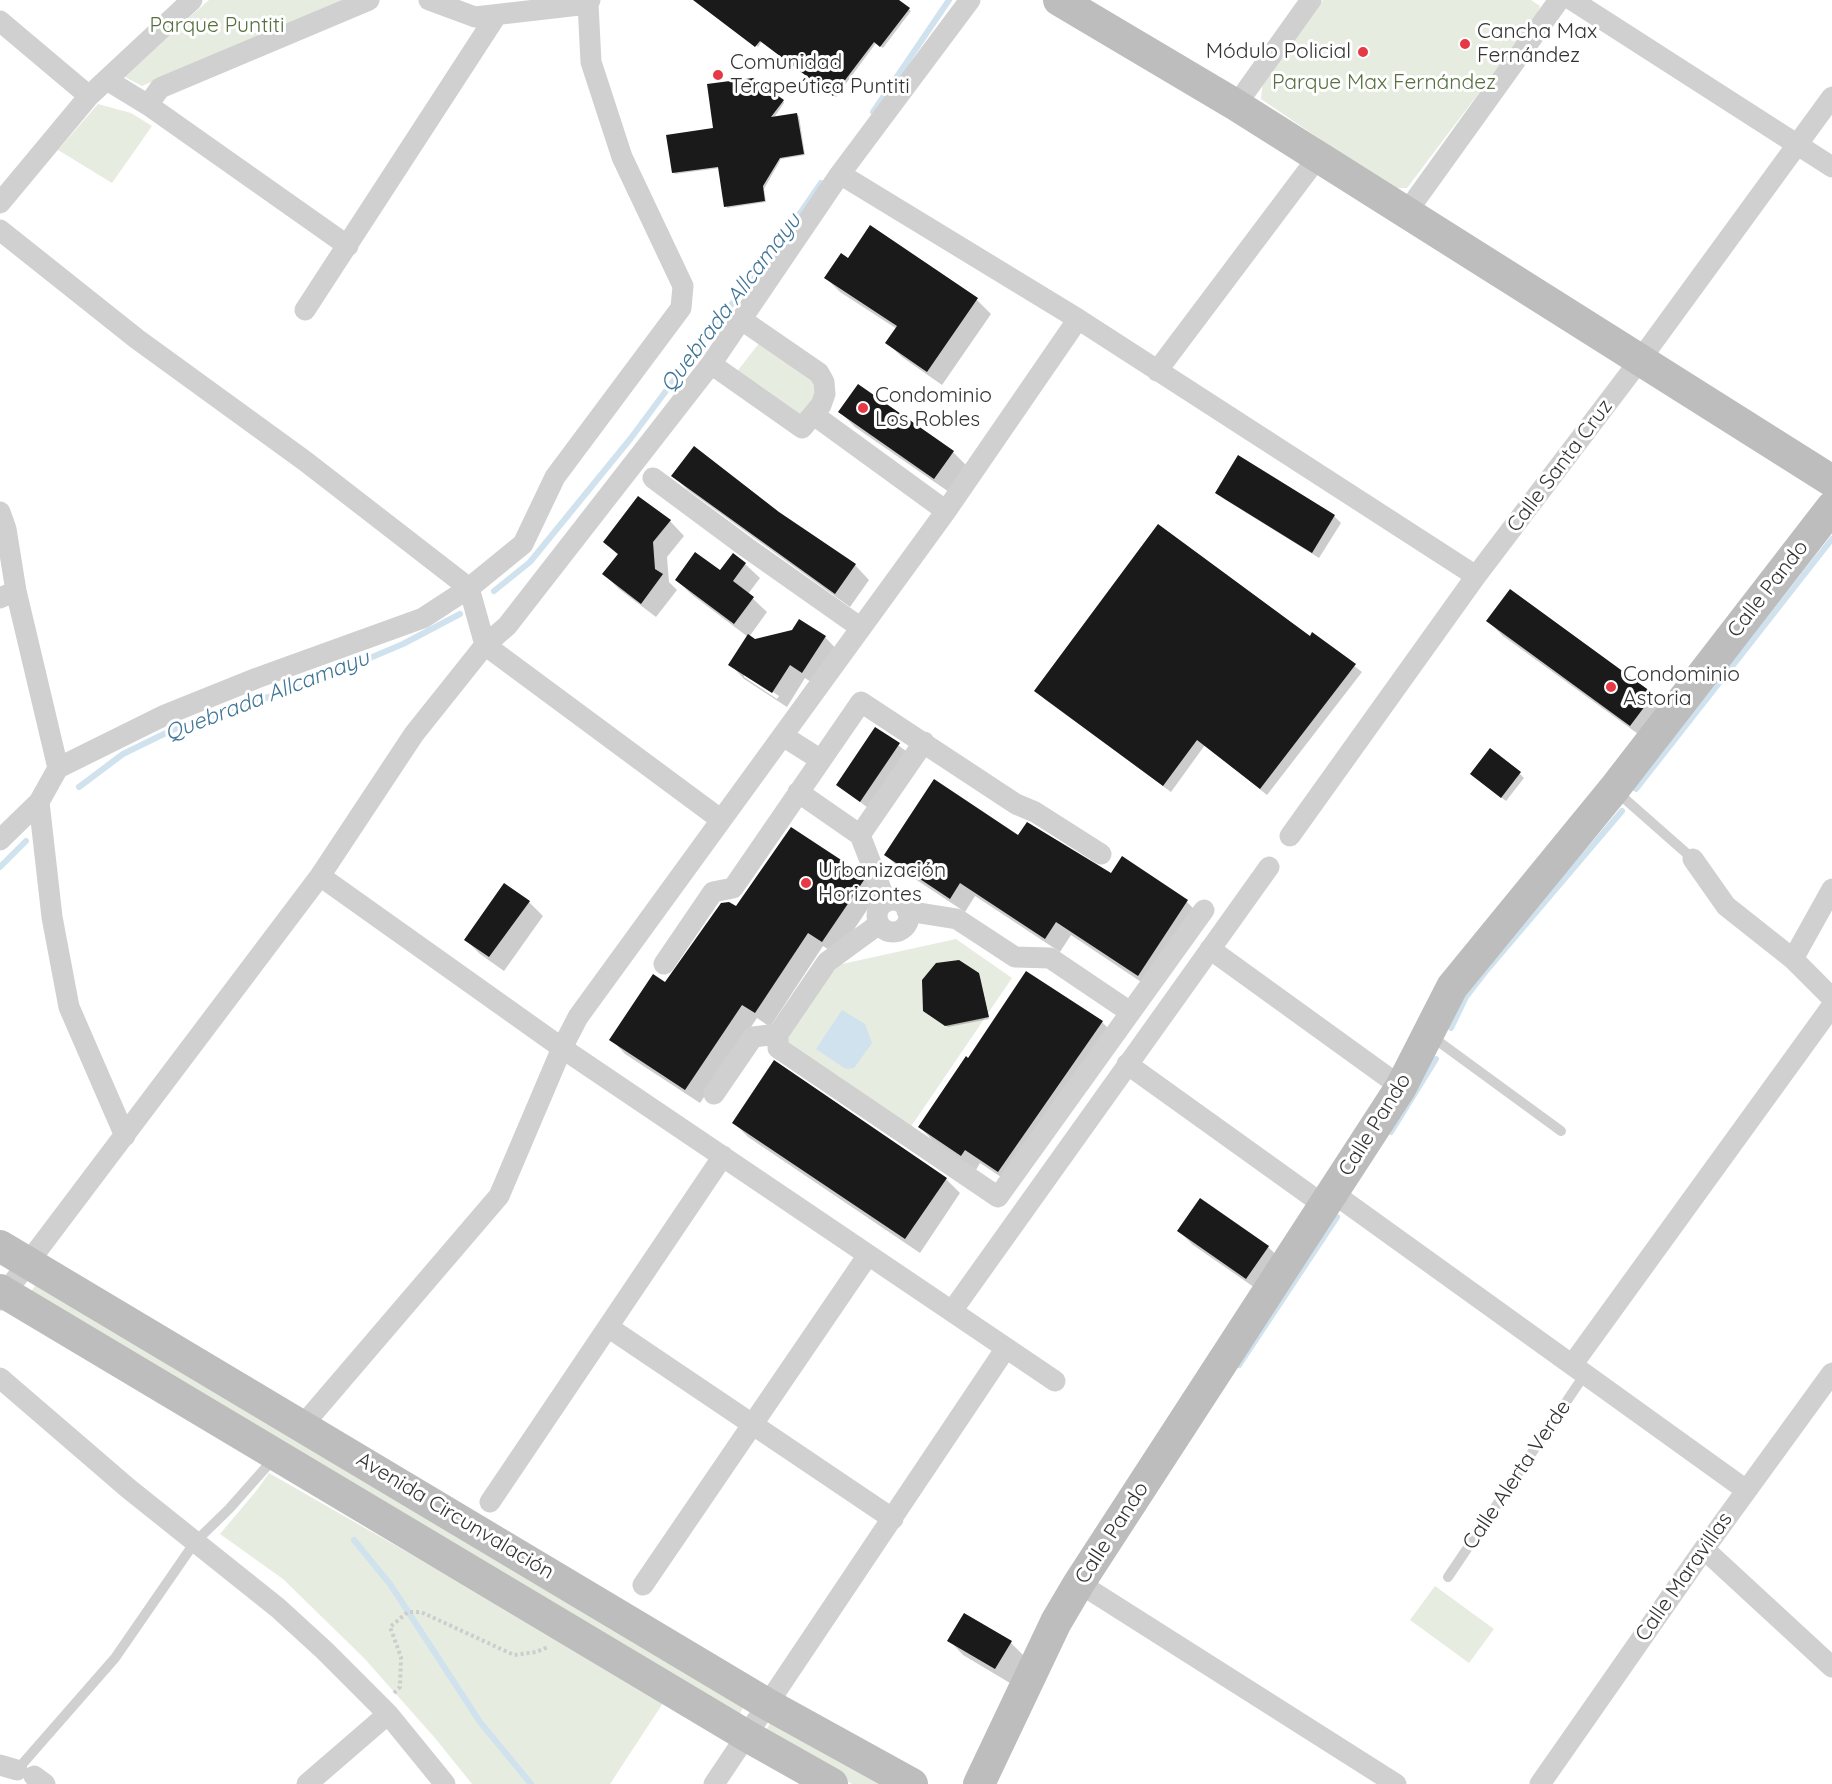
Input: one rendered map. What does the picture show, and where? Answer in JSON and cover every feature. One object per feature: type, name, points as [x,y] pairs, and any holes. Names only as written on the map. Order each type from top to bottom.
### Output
[{"type":"street","points":[[0,203],[89,96],[192,0]]},
{"type":"street","points":[[148,105],[160,88],[369,0]]},
{"type":"street","points":[[0,840],[39,802],[58,768],[165,715],[257,678],[423,618],[469,588],[523,544],[555,477],[681,308],[683,286],[622,157],[591,62],[589,2],[476,17],[429,0]]},
{"type":"street","points":[[2,1294],[29,1263],[320,876],[414,734],[485,645],[507,626],[711,364],[840,174],[970,0]]},
{"type":"street","points":[[1059,0],[1236,105],[1832,481]]},
{"type":"street","points":[[1236,105],[1311,0]]},
{"type":"street","points":[[1406,213],[1559,0]]},
{"type":"street","points":[[1572,0],[1832,167]]},
{"type":"street","points":[[305,310],[496,16]]},
{"type":"street","points":[[0,21],[89,96]]},
{"type":"street","points":[[107,80],[148,105],[348,246]]},
{"type":"street","name":"Calle Santa Cruz","points":[[1290,836],[1476,576],[1640,360],[1832,97]]},
{"type":"street","points":[[1157,371],[1318,157]]},
{"type":"street","points":[[840,174],[1078,319],[1476,576]]},
{"type":"street","points":[[0,230],[138,339],[305,461],[469,588],[485,645],[720,819]]},
{"type":"street","points":[[303,1425],[499,1196],[562,1048],[578,1017],[946,511],[1078,319]]},
{"type":"street","points":[[711,364],[802,428],[814,415],[825,394],[824,382],[819,372],[742,320]]},
{"type":"street","points":[[814,415],[946,511]]},
{"type":"street","points":[[653,477],[746,547],[861,628]]},
{"type":"street","name":"Calle Pando","points":[[979,1784],[1056,1622],[1079,1583],[1401,1087],[1452,987],[1614,789],[1832,507]]},
{"type":"street","points":[[0,512],[6,529],[8,594],[58,768]]},
{"type":"street","points":[[664,964],[713,892],[733,888],[861,702],[1016,804],[1035,812],[1101,854]]},
{"type":"street","points":[[783,736],[821,760]]},
{"type":"street","points":[[860,835],[924,742]]},
{"type":"street","points":[[798,792],[860,835],[886,902]]},
{"type":"street","points":[[39,802],[52,917],[69,1007],[125,1136]]},
{"type":"street","points":[[1693,859],[1726,906],[1793,959],[1832,998]]},
{"type":"street","points":[[952,1311],[1269,867]]},
{"type":"street","points":[[320,876],[562,1048],[1054,1381]]},
{"type":"street","points":[[1793,959],[1832,889]]},
{"type":"street","points":[[886,902],[901,903],[907,911],[909,916],[905,926],[897,932],[886,931],[879,924],[877,914],[886,902]]},
{"type":"street","points":[[879,924],[826,962],[778,1034],[778,1048],[998,1197],[1204,910]]},
{"type":"street","points":[[907,911],[957,919],[1015,957],[1050,958],[1130,1012]]},
{"type":"street","points":[[1210,949],[1401,1087]]},
{"type":"street","points":[[1578,1369],[1832,1006]]},
{"type":"street","points":[[714,1094],[753,1037],[778,1034]]},
{"type":"street","points":[[1127,1064],[1578,1369],[1746,1490]]},
{"type":"street","points":[[490,1502],[723,1156]]},
{"type":"street","name":"Avenida Circunvalación","points":[[0,1246],[767,1704],[912,1784]]},
{"type":"street","points":[[643,1586],[868,1255]]},
{"type":"street","name":"Avenida Circunvalación","points":[[2,1294],[277,1455],[747,1736],[832,1784]]},
{"type":"street","points":[[608,1328],[893,1519]]},
{"type":"street","points":[[714,1784],[1006,1348]]},
{"type":"street","name":"Calle Maravillas","points":[[1540,1784],[1704,1549],[1832,1373]]},
{"type":"street","points":[[0,1378],[129,1489],[293,1622],[324,1650],[384,1710],[445,1784]]},
{"type":"street","points":[[1704,1549],[1832,1667]]},
{"type":"street","points":[[1079,1583],[1396,1784]]},
{"type":"street","points":[[307,1784],[384,1710]]},
{"type":"lane","points":[[1614,789],[1693,859]]},
{"type":"lane","points":[[1428,1034],[1561,1131]]},
{"type":"lane","name":"Calle Alerta Verde","points":[[1448,1577],[1578,1369]]},
{"type":"lane","points":[[24,1774],[115,1658],[195,1542],[230,1509],[277,1455]]},
{"type":"path","points":[[384,1710],[400,1687],[401,1657],[390,1627],[408,1612],[421,1612],[514,1655],[536,1652],[554,1644],[567,1628]]},
{"type":"green space","name":"Parque Puntiti","points":[[209,0],[343,0],[142,86],[123,76]]},
{"type":"green space","name":"Parque Max Fernández","points":[[1323,0],[1531,0],[1540,6],[1537,16],[1407,188],[1392,188],[1261,99],[1263,79]]},
{"type":"green space","points":[[98,104],[131,113],[152,126],[112,183],[58,150]]},
{"type":"green space","points":[[760,342],[817,381],[817,398],[800,415],[735,374]]},
{"type":"green space","points":[[956,939],[1012,978],[910,1128],[784,1040],[833,966]]},
{"type":"green space","points":[[41,1278],[747,1699],[738,1718],[27,1297]]},
{"type":"green space","points":[[269,1473],[665,1700],[610,1784],[472,1784],[435,1738],[364,1658],[283,1579],[220,1534]]},
{"type":"green space","points":[[1435,1586],[1494,1629],[1469,1663],[1410,1620]]},
{"type":"green space","points":[[775,1716],[898,1784],[852,1784],[764,1733]]},
{"type":"water","points":[[842,1010],[865,1024],[872,1043],[854,1068],[846,1069],[816,1049]]},
{"type":"building","points":[[693,0],[899,0],[910,8],[880,47],[874,42],[833,96],[760,41],[755,47]]},
{"type":"building","points":[[753,78],[784,100],[771,117],[797,113],[804,154],[780,158],[763,186],[765,201],[724,207],[718,167],[672,173],[666,135],[713,128],[707,84]]},
{"type":"building","points":[[870,225],[978,298],[927,372],[885,343],[897,326],[824,278],[841,253],[848,258]]},
{"type":"building","points":[[858,384],[954,451],[934,479],[838,412]]},
{"type":"building","points":[[694,446],[779,512],[856,564],[835,594],[671,476]]},
{"type":"building","points":[[1238,455],[1335,515],[1312,553],[1215,493]]},
{"type":"building","points":[[638,496],[671,520],[653,542],[655,569],[663,574],[641,604],[602,574],[618,554],[603,542]]},
{"type":"building","points":[[1158,524],[1310,636],[1312,632],[1356,664],[1260,789],[1197,740],[1163,786],[1034,691]]},
{"type":"building","points":[[695,552],[720,570],[733,553],[746,563],[733,581],[754,597],[734,624],[675,580]]},
{"type":"building","points":[[1510,589],[1654,694],[1630,726],[1486,621]]},
{"type":"building","points":[[799,619],[826,636],[802,673],[790,665],[772,693],[728,665],[748,634],[755,639],[792,630]]},
{"type":"building","name":"Urbanización Horizontes","points":[[875,727],[900,743],[860,802],[836,785]]},
{"type":"building","points":[[1490,748],[1521,772],[1501,798],[1470,774]]},
{"type":"building","points":[[934,779],[1018,835],[1027,822],[1111,873],[1122,856],[1188,900],[1138,976],[1056,922],[1045,939],[960,883],[950,899],[884,855]]},
{"type":"building","points":[[791,827],[861,873],[864,880],[822,942],[808,933],[755,1013],[742,1005],[685,1090],[609,1040],[653,974],[665,982],[721,903],[729,902],[736,906]]},
{"type":"building","points":[[504,883],[530,901],[489,957],[464,940]]},
{"type":"building","points":[[959,960],[979,973],[989,1017],[945,1026],[923,1011],[922,980],[936,963]]},
{"type":"building","points":[[1026,971],[1103,1021],[998,1172],[965,1150],[961,1156],[918,1127],[966,1056],[968,1058]]},
{"type":"building","points":[[774,1060],[947,1178],[905,1239],[732,1123]]},
{"type":"building","points":[[1200,1198],[1269,1246],[1246,1279],[1177,1231]]},
{"type":"building","points":[[964,1613],[1012,1641],[995,1669],[947,1641]]},
{"type":"waterway","name":"Quebrada Allcamayu","points":[[873,112],[949,0]]},
{"type":"waterway","name":"Quebrada Allcamayu","points":[[494,591],[530,562],[631,438],[723,314],[758,274],[821,183]]},
{"type":"waterway","points":[[1636,789],[1832,539]]},
{"type":"waterway","name":"Quebrada Allcamayu","points":[[79,787],[123,754],[170,731],[235,707],[299,688],[403,644],[460,614]]},
{"type":"waterway","points":[[1451,1028],[1466,997],[1486,971],[1622,811]]},
{"type":"waterway","name":"Quebrada Allcamayu","points":[[0,867],[26,841]]},
{"type":"waterway","points":[[1391,1132],[1436,1059]]},
{"type":"waterway","points":[[1239,1365],[1337,1217]]},
{"type":"waterway","points":[[354,1540],[390,1584],[480,1722],[531,1784]]},
{"type":"place","name":"Cancha Max Fernández","points":[[1465,44]]},
{"type":"place","name":"Módulo Policial","points":[[1363,52]]},
{"type":"place","name":"Comunidad Terapeútica Puntiti","points":[[718,75]]},
{"type":"place","name":"Condominio Los Robles","points":[[863,408]]},
{"type":"place","name":"Condominio Astoria","points":[[1611,687]]},
{"type":"place","name":"Urbanización Horizontes","points":[[806,883]]}]
